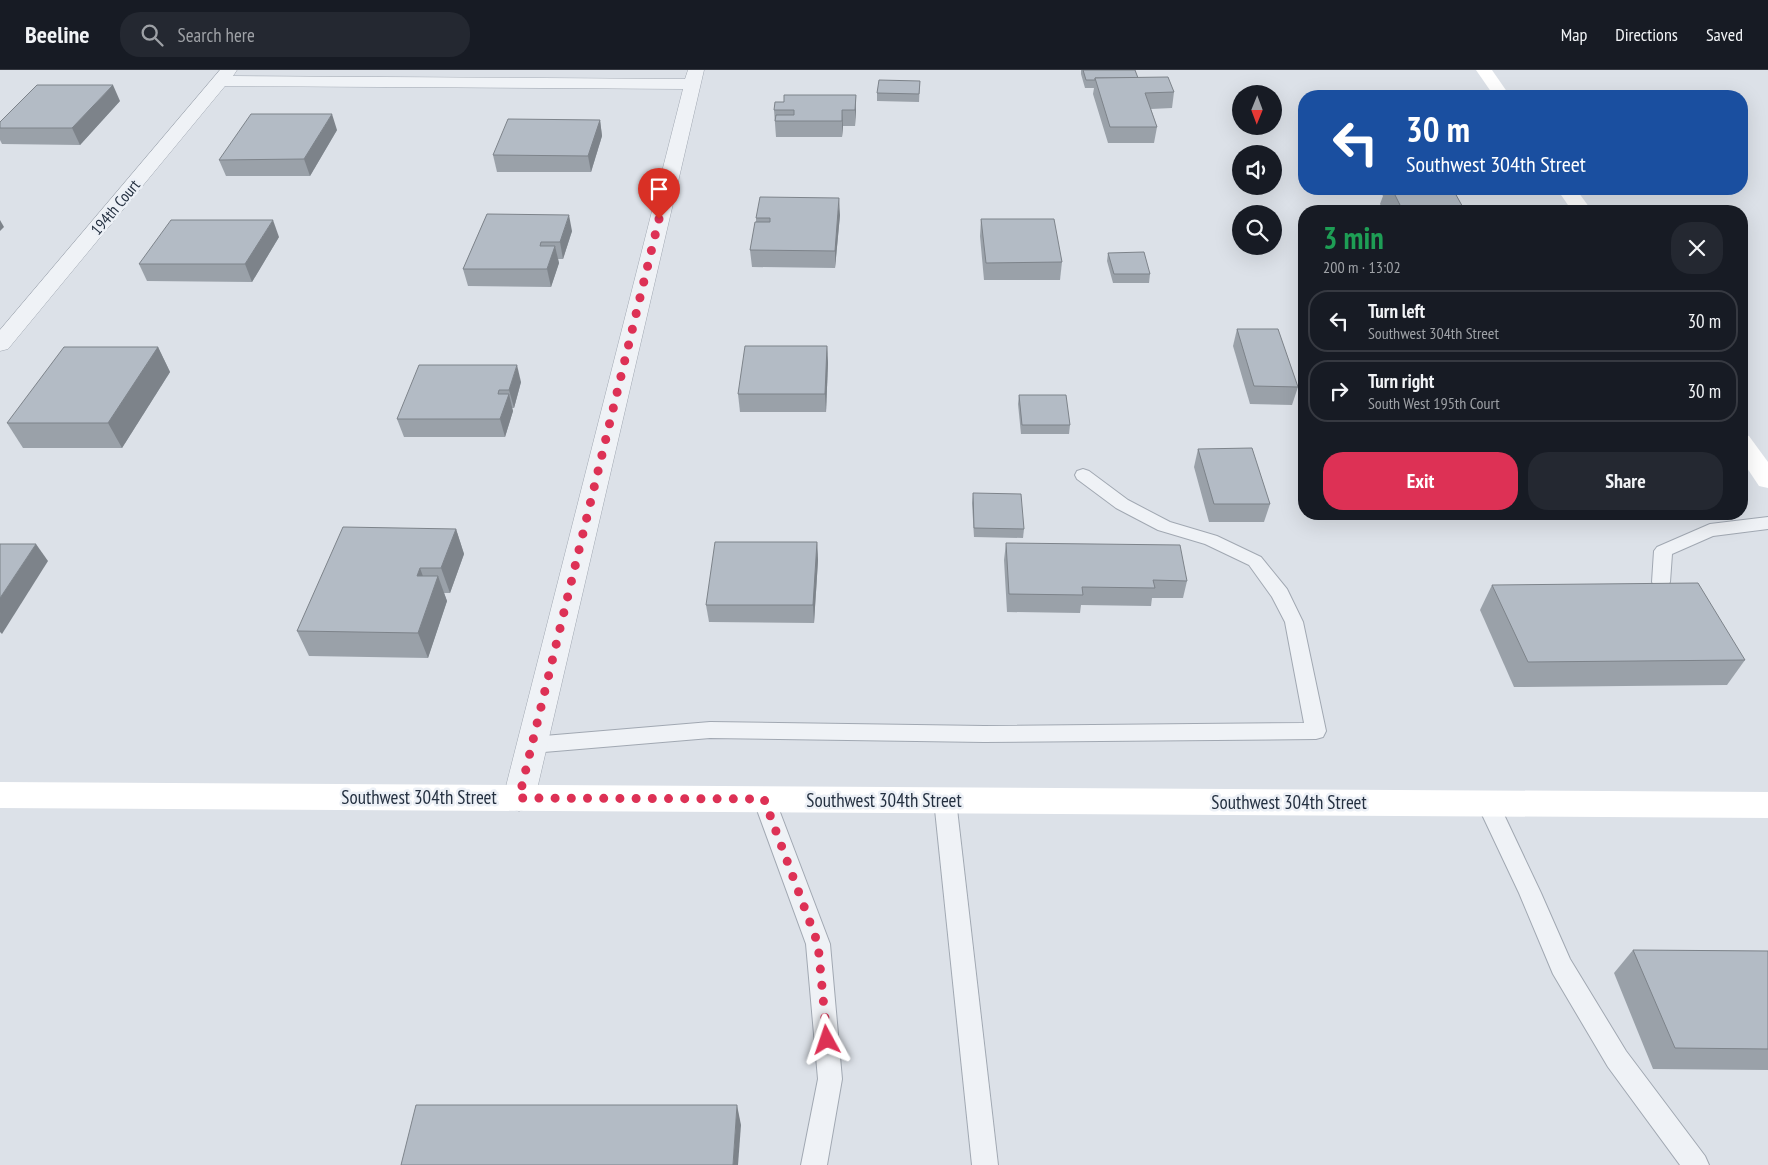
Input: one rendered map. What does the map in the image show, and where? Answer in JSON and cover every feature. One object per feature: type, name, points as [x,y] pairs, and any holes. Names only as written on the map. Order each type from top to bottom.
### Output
[{"type":"street","points":[[1484,70],[1498,90]]},
{"type":"street","points":[[225,76],[694,77],[519,798]]},
{"type":"street","name":"194th Court","points":[[0,344],[225,76]]},
{"type":"street","points":[[1748,452],[1768,480]]},
{"type":"street","name":"Southwest 304th Street","points":[[0,795],[1768,805]]},
{"type":"lane","points":[[532,745],[710,730],[984,734],[1316,731],[1294,622],[1280,594],[1254,562],[1211,540],[1164,526],[1122,504],[1083,475]]},
{"type":"lane","points":[[1661,582],[1663,551],[1710,530],[1768,523]]},
{"type":"lane","points":[[764,799],[818,944],[830,1079],[814,1165]]},
{"type":"lane","points":[[946,800],[985,1165]]},
{"type":"lane","points":[[1488,804],[1530,893],[1561,966],[1617,1059],[1696,1165]]},
{"type":"building","points":[[1083,70],[1135,70],[1138,78],[1095,78],[1095,80],[1086,80]]},
{"type":"building","points":[[1168,77],[1174,92],[1145,93],[1157,127],[1110,127],[1095,78]]},
{"type":"building","points":[[879,80],[920,81],[919,94],[877,93]]},
{"type":"building","points":[[37,85],[113,85],[72,128],[0,128],[0,122]]},
{"type":"building","points":[[784,95],[856,95],[855,110],[842,110],[842,121],[775,121],[776,115],[794,115],[794,110],[774,110],[775,102],[784,102]]},
{"type":"building","points":[[251,114],[332,114],[304,159],[219,160]]},
{"type":"building","points":[[508,119],[600,120],[588,156],[493,155]]},
{"type":"building","points":[[1395,195],[1456,195],[1462,205],[1400,205]]},
{"type":"building","points":[[760,197],[839,198],[835,251],[750,250],[755,222],[770,222],[770,218],[756,218]]},
{"type":"building","points":[[487,214],[569,215],[560,242],[541,242],[540,246],[555,246],[547,269],[463,269]]},
{"type":"building","points":[[981,219],[1054,219],[1062,262],[986,263]]},
{"type":"building","points":[[171,220],[273,220],[245,264],[139,264]]},
{"type":"building","points":[[1144,252],[1150,274],[1114,274],[1108,253]]},
{"type":"building","points":[[1237,329],[1278,329],[1298,387],[1254,386]]},
{"type":"building","points":[[745,346],[827,346],[825,394],[738,394]]},
{"type":"building","points":[[64,347],[158,347],[108,423],[7,423]]},
{"type":"building","points":[[419,365],[517,365],[509,390],[499,390],[498,394],[509,394],[500,419],[397,419]]},
{"type":"building","points":[[1019,395],[1066,395],[1070,425],[1022,425]]},
{"type":"building","points":[[1252,448],[1270,504],[1214,504],[1198,449]]},
{"type":"building","points":[[973,493],[1021,494],[1024,529],[974,528]]},
{"type":"building","points":[[343,527],[456,529],[441,568],[420,568],[417,576],[438,576],[418,633],[297,631]]},
{"type":"building","points":[[715,542],[817,542],[813,605],[706,605]]},
{"type":"building","points":[[1006,543],[1180,545],[1187,581],[1153,580],[1155,588],[1082,587],[1083,595],[1009,594]]},
{"type":"building","points":[[0,544],[36,544],[0,598]]},
{"type":"building","points":[[1698,583],[1745,660],[1528,662],[1492,585]]},
{"type":"building","points":[[1633,950],[1768,951],[1768,1049],[1675,1048]]},
{"type":"building","points":[[416,1105],[737,1105],[733,1165],[401,1165]]},
{"type":"route","points":[[659,219],[519,798],[764,799],[818,944],[827,1040]]}]
